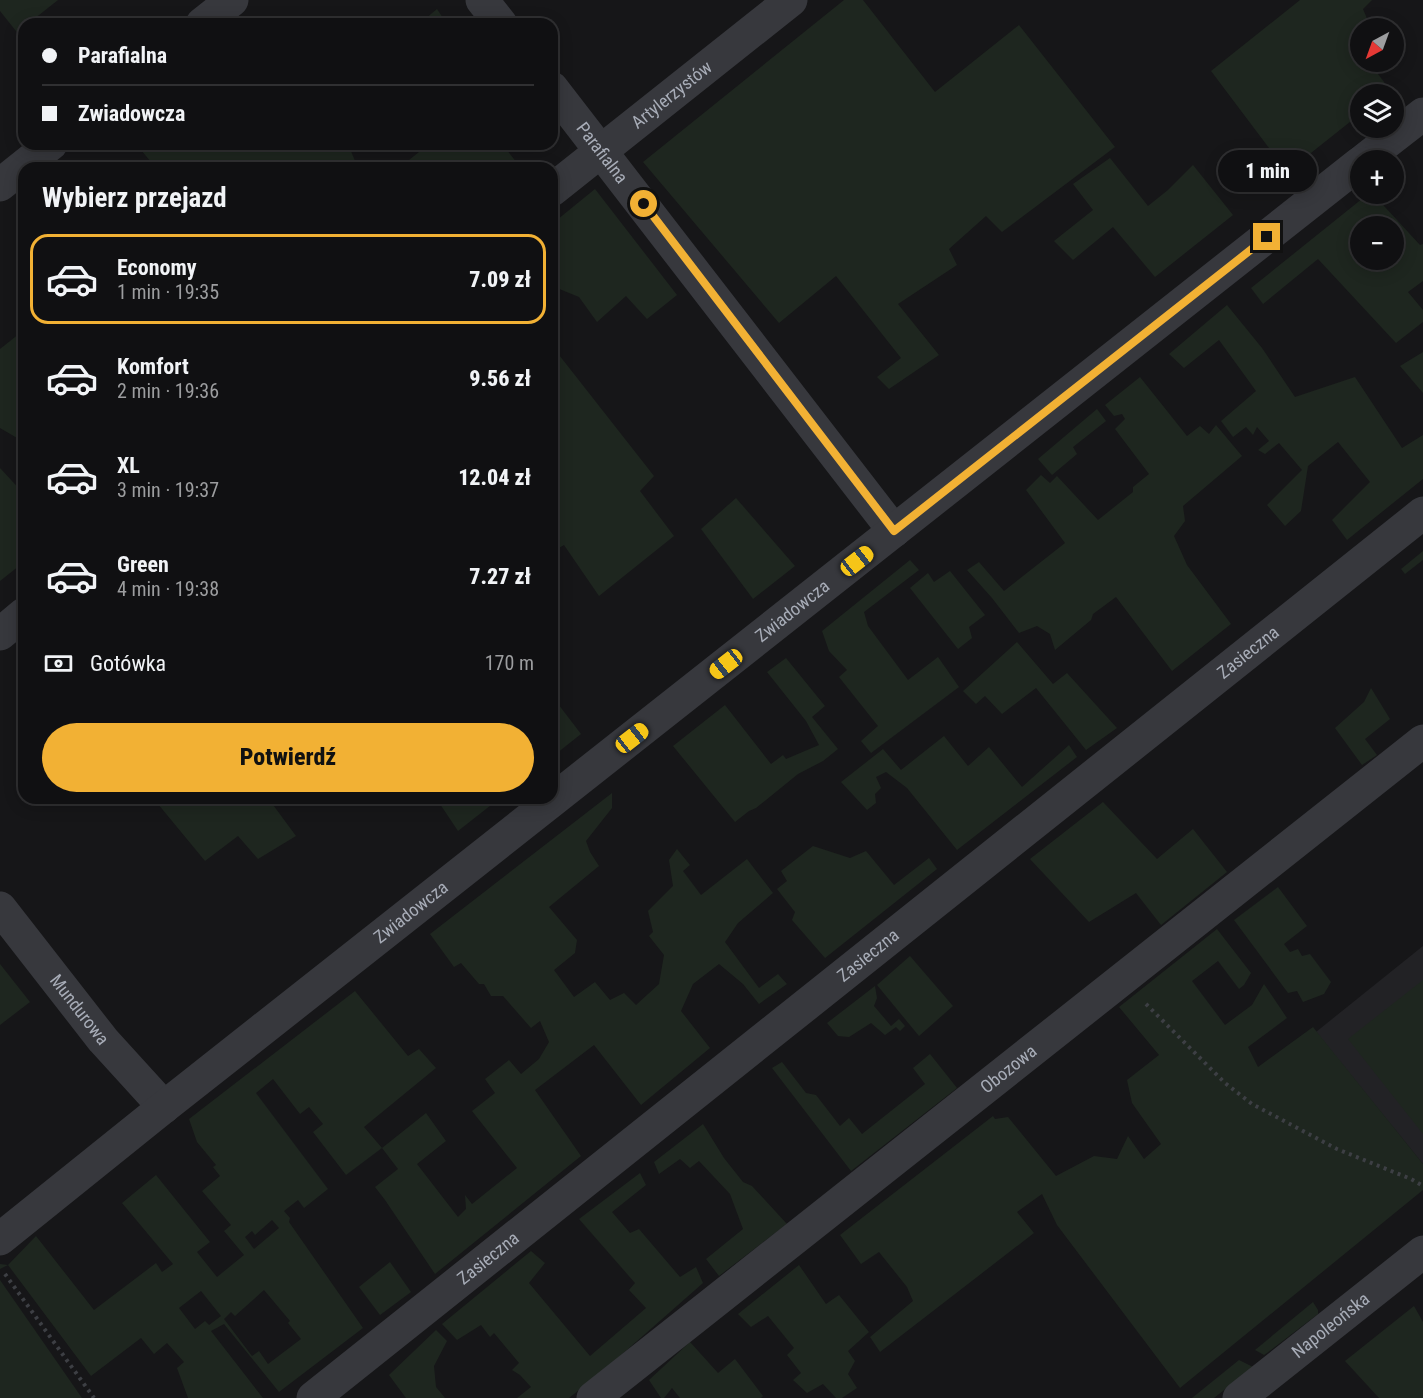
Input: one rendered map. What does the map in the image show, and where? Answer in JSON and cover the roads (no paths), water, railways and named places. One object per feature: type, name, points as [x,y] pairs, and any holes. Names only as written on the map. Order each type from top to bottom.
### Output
[{"type":"street","points":[[210,18],[232,0]]},
{"type":"street","points":[[482,0],[496,18]]},
{"type":"street","name":"Artylerzystów","points":[[558,185],[791,0]]},
{"type":"street","name":"Parafialna","points":[[558,95],[894,531]]},
{"type":"street","points":[[1377,150],[1423,114]]},
{"type":"street","points":[[29,162],[44,150]]},
{"type":"street","points":[[0,185],[18,171]]},
{"type":"street","name":"Zwiadowcza","points":[[558,796],[1350,172]]},
{"type":"street","name":"Zasieczna","points":[[313,1398],[1423,513]]},
{"type":"street","points":[[0,634],[18,620]]},
{"type":"street","name":"Obozowa","points":[[593,1398],[1423,741]]},
{"type":"street","name":"Zwiadowcza","points":[[0,1239],[548,804]]},
{"type":"street","name":"Mundurowa","points":[[0,908],[103,1040],[164,1107]]},
{"type":"street","name":"Napoleońska","points":[[1239,1398],[1423,1252]]}]
